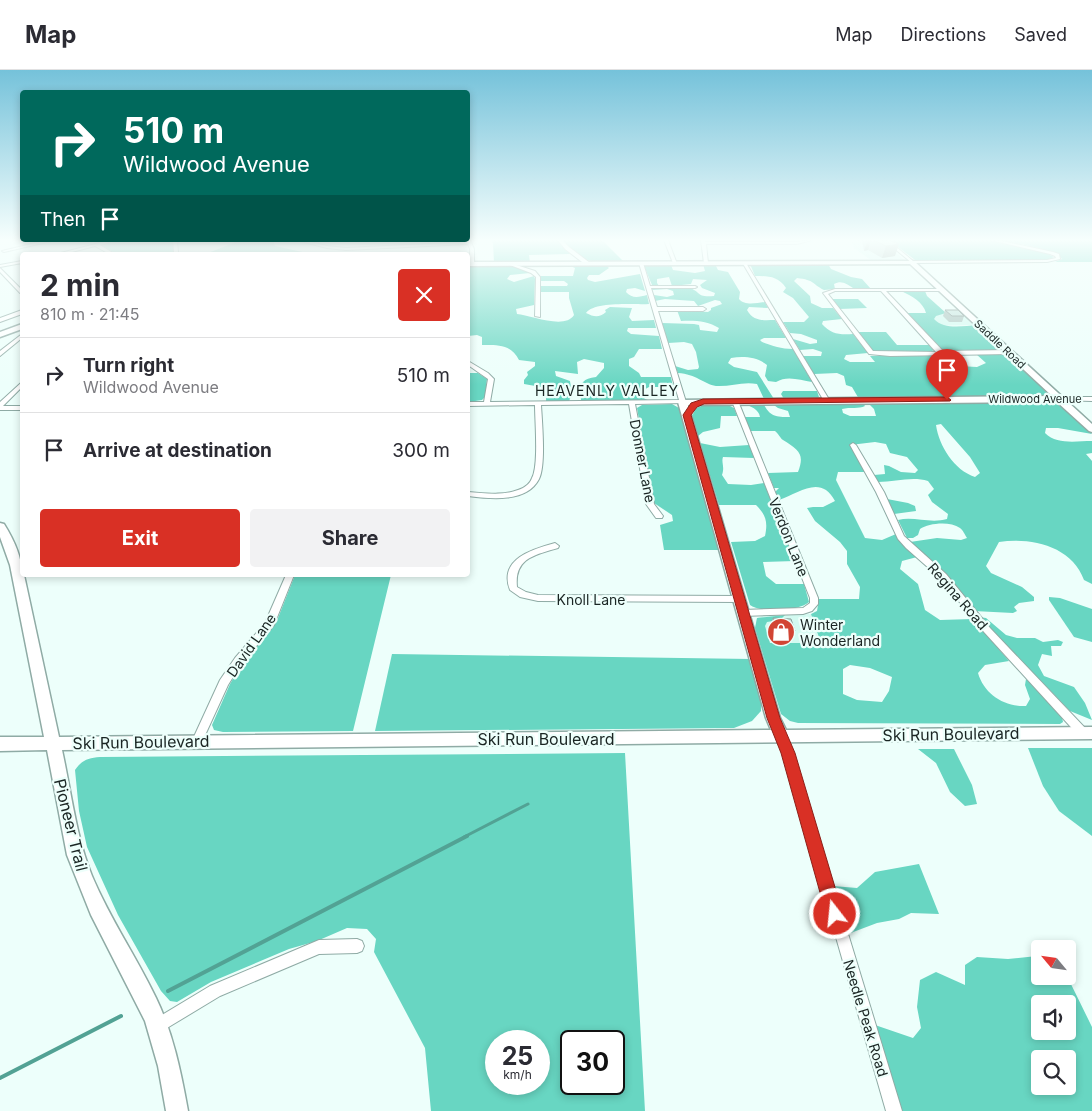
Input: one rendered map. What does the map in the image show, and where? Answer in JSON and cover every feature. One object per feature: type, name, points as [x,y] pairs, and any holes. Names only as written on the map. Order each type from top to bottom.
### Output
[{"type":"street","points":[[538,289],[538,316]]},
{"type":"street","name":"Needle Peak Road","points":[[649,289],[774,718],[788,753],[894,1111]]},
{"type":"street","points":[[759,289],[827,400]]},
{"type":"street","points":[[882,290],[941,354]]},
{"type":"street","points":[[942,290],[829,291],[825,293],[871,352],[941,354],[1009,352]]},
{"type":"street","name":"Saddle Road","points":[[942,290],[1092,429]]},
{"type":"street","points":[[655,309],[703,309]]},
{"type":"street","points":[[0,320],[20,313]]},
{"type":"street","points":[[0,335],[20,328]]},
{"type":"street","points":[[0,354],[20,338]]},
{"type":"street","points":[[470,364],[486,374],[490,379],[487,404]]},
{"type":"street","points":[[0,406],[20,386]]},
{"type":"street","name":"Wildwood Avenue","points":[[470,404],[1092,399]]},
{"type":"street","name":"Verdon Lane","points":[[734,401],[814,598],[814,604],[809,609],[803,611],[744,613]]},
{"type":"street","points":[[687,415],[694,405],[703,402]]},
{"type":"street","name":"Donner Lane","points":[[632,403],[650,504],[659,516]]},
{"type":"street","points":[[470,494],[512,495],[523,492],[532,486],[538,476],[539,467],[538,404]]},
{"type":"street","points":[[0,406],[20,408]]},
{"type":"street","name":"Regina Road","points":[[853,446],[880,492],[902,537],[909,546],[943,576],[982,624],[1088,733]]},
{"type":"street","name":"Pioneer Trail","points":[[2,534],[16,565],[70,835],[81,873],[91,896],[144,994],[157,1026],[177,1111]]},
{"type":"street","name":"Knoll Lane","points":[[555,546],[536,552],[521,560],[513,568],[511,577],[513,588],[523,595],[538,598],[740,599]]},
{"type":"street","name":"David Lane","points":[[197,741],[224,683],[238,661],[269,625],[289,577]]},
{"type":"street","name":"Ski Run Boulevard","points":[[0,744],[1088,733]]},
{"type":"street","points":[[157,1026],[215,991],[320,947],[357,946]]},
{"type":"shaded area","points":[[906,313],[965,313],[977,325],[918,326]]},
{"type":"shaded area","points":[[811,614],[822,643],[760,643],[755,628],[757,618],[762,616]]},
{"type":"green space","points":[[470,289],[535,289],[534,305],[516,309],[517,314],[555,322],[570,319],[574,315],[569,292],[540,292],[540,289],[630,289],[627,289],[626,292],[628,294],[633,297],[647,295],[649,304],[606,305],[591,309],[586,313],[599,316],[610,307],[632,308],[629,317],[632,321],[654,320],[656,328],[628,328],[627,331],[631,334],[659,336],[662,349],[639,349],[634,357],[629,359],[629,366],[639,373],[641,377],[671,377],[673,387],[649,387],[642,391],[641,395],[651,401],[581,401],[582,384],[586,379],[596,377],[604,368],[604,363],[584,359],[577,362],[578,374],[555,371],[556,376],[570,381],[572,394],[569,401],[546,401],[547,388],[524,384],[524,380],[528,375],[527,372],[535,366],[535,362],[519,360],[512,351],[503,346],[482,345],[482,337],[470,336]]},
{"type":"green space","points":[[653,289],[690,289],[701,295],[708,296],[714,296],[715,293],[704,289],[738,289],[740,292],[739,299],[744,303],[765,302],[768,308],[749,307],[747,310],[753,317],[763,320],[775,320],[786,338],[764,338],[760,340],[777,347],[793,349],[812,382],[789,378],[776,382],[768,381],[765,376],[767,365],[759,360],[745,357],[731,358],[728,363],[734,367],[757,372],[774,399],[764,399],[757,384],[716,386],[690,375],[678,373],[675,366],[688,370],[698,369],[696,352],[692,344],[684,342],[668,343],[662,323],[694,324],[699,325],[700,330],[717,332],[719,328],[706,322],[681,321],[677,310],[708,312],[711,308],[722,304],[720,301],[715,300],[698,306],[694,301],[665,299],[655,301],[654,295],[667,297],[674,295],[673,291],[667,289],[652,290]]},
{"type":"green space","points":[[786,289],[802,289],[810,296],[811,303],[822,308],[833,308],[842,319],[823,321],[822,324],[836,333],[853,334],[868,353],[846,355],[844,359],[850,362],[875,362],[870,356],[945,355],[954,364],[959,366],[977,367],[986,363],[976,354],[1002,354],[1009,356],[1048,394],[1040,396],[859,399],[852,387],[846,385],[844,376],[837,373],[814,374],[803,356],[821,356],[822,352],[813,349],[800,350],[793,339],[810,344],[817,343],[817,340],[801,334],[790,333],[783,322],[804,322],[809,317],[793,298],[783,292]]},
{"type":"green space","points":[[901,291],[925,291],[927,296],[946,313],[936,316],[934,319],[948,326],[977,325],[1002,350],[943,352],[906,313],[926,313],[925,309],[913,297]]},
{"type":"green space","points":[[831,299],[858,299],[867,308],[839,309]]},
{"type":"green space","points":[[857,332],[886,332],[897,345],[930,345],[934,350],[930,352],[872,351]]},
{"type":"green space","points":[[470,373],[478,373],[487,379],[485,397],[482,400],[470,402]]},
{"type":"green space","points":[[783,391],[817,391],[819,397],[784,399],[781,394]]},
{"type":"green space","points":[[1051,401],[1061,405],[1092,434],[1058,428],[1046,428],[1045,433],[1061,441],[1092,441],[1092,453],[1086,454],[1092,461],[1092,584],[1084,580],[1078,568],[1070,559],[1049,546],[1024,541],[999,542],[986,566],[991,573],[1022,587],[1034,597],[1034,601],[1019,603],[1014,607],[1017,611],[1013,613],[974,611],[910,542],[937,538],[961,540],[967,538],[960,528],[951,524],[934,524],[920,529],[918,535],[913,538],[907,538],[898,520],[941,520],[947,519],[948,514],[932,502],[928,495],[934,489],[928,481],[910,479],[878,482],[874,475],[885,474],[884,465],[901,472],[915,473],[918,470],[907,457],[890,453],[886,444],[875,442],[850,445],[865,472],[838,472],[836,480],[865,538],[882,540],[896,534],[900,542],[917,557],[902,561],[900,569],[918,584],[925,610],[940,620],[973,619],[1009,661],[985,665],[978,673],[990,693],[1003,702],[1026,706],[1030,699],[1025,685],[1026,679],[1062,717],[1063,722],[1060,724],[798,723],[790,721],[781,714],[755,628],[757,618],[785,615],[780,620],[767,622],[765,626],[770,643],[821,643],[811,614],[817,611],[819,599],[859,599],[860,587],[847,564],[847,551],[840,542],[815,521],[807,508],[823,507],[835,501],[823,488],[816,487],[802,490],[779,500],[775,492],[779,488],[774,488],[768,473],[798,472],[801,457],[797,450],[775,431],[750,431],[745,417],[760,417],[756,410],[744,404],[763,403],[771,414],[790,417],[788,411],[778,408],[771,403],[862,402],[865,406],[842,409],[843,413],[850,416],[876,416],[874,409],[867,402]],"holes":[[[941,424],[970,457],[980,473],[975,477],[960,469],[944,449],[936,425]],[[850,665],[870,668],[892,677],[889,691],[882,702],[857,700],[843,694],[843,669]]]},
{"type":"green space","points":[[672,404],[679,408],[719,550],[664,550],[660,525],[673,521],[672,515],[654,503],[637,408],[642,405]]},
{"type":"green space","points":[[704,405],[728,405],[734,408],[737,416],[721,416],[720,428],[703,432],[698,436],[692,416],[696,408]]},
{"type":"green space","points":[[700,443],[720,447],[749,445],[754,458],[723,457],[722,475],[728,484],[751,485],[764,483],[795,561],[763,562],[766,576],[776,584],[804,584],[809,602],[797,607],[780,610],[755,608],[750,605],[731,542],[755,541],[765,536],[765,519],[756,505],[719,505]]},
{"type":"green space","points":[[887,499],[908,503],[915,506],[916,511],[894,514]]},
{"type":"green space","points":[[294,577],[391,577],[353,731],[223,732],[214,730],[212,725],[230,684],[243,662],[262,641],[278,618]]},
{"type":"green space","points":[[1049,597],[1060,598],[1092,609],[1092,642],[1074,637],[1049,600]]},
{"type":"green space","points":[[979,617],[986,618],[1006,635],[1017,638],[1035,638],[1043,642],[1058,640],[1063,642],[1061,646],[1051,646],[1052,656],[1042,654],[1038,665],[1044,676],[1074,687],[1085,703],[1092,720],[1070,711]]},
{"type":"green space","points":[[392,654],[751,659],[761,697],[761,711],[752,721],[734,728],[375,731]]},
{"type":"green space","points":[[1028,748],[1092,748],[1092,836],[1059,811],[1043,786]]},
{"type":"green space","points":[[918,749],[954,749],[972,785],[977,804],[965,806],[950,792],[936,763]]},
{"type":"green space","points":[[625,753],[645,1111],[431,1111],[425,1048],[374,952],[376,939],[367,929],[347,928],[317,941],[289,949],[211,982],[177,1002],[170,1001],[161,991],[118,915],[87,847],[79,811],[75,770],[80,764],[92,758]]},
{"type":"green space","points":[[919,864],[939,914],[911,913],[899,919],[877,923],[848,934],[833,886],[857,888],[875,872]]},
{"type":"green space","points":[[977,957],[1008,959],[1031,957],[1031,985],[1071,985],[1092,1027],[1092,1111],[901,1111],[875,1025],[913,1038],[921,1028],[917,1007],[920,980],[936,972],[965,985],[965,965]]},
{"type":"building","points":[[945,310],[958,310],[964,316],[952,316]]},
{"type":"building","points":[[773,618],[791,619],[795,631],[776,631]]},
{"type":"waterway","points":[[464,837],[528,804]]},
{"type":"waterway","points":[[168,991],[467,836]]},
{"type":"waterway","points":[[0,1078],[121,1016]]},
{"type":"place","name":"Winter Wonderland","points":[[781,632]]},
{"type":"district","name":"HEAVENLY VALLEY","points":[[607,390]]},
{"type":"route","points":[[835,914],[788,753],[774,718],[687,415],[694,405],[703,402],[947,400]]}]
